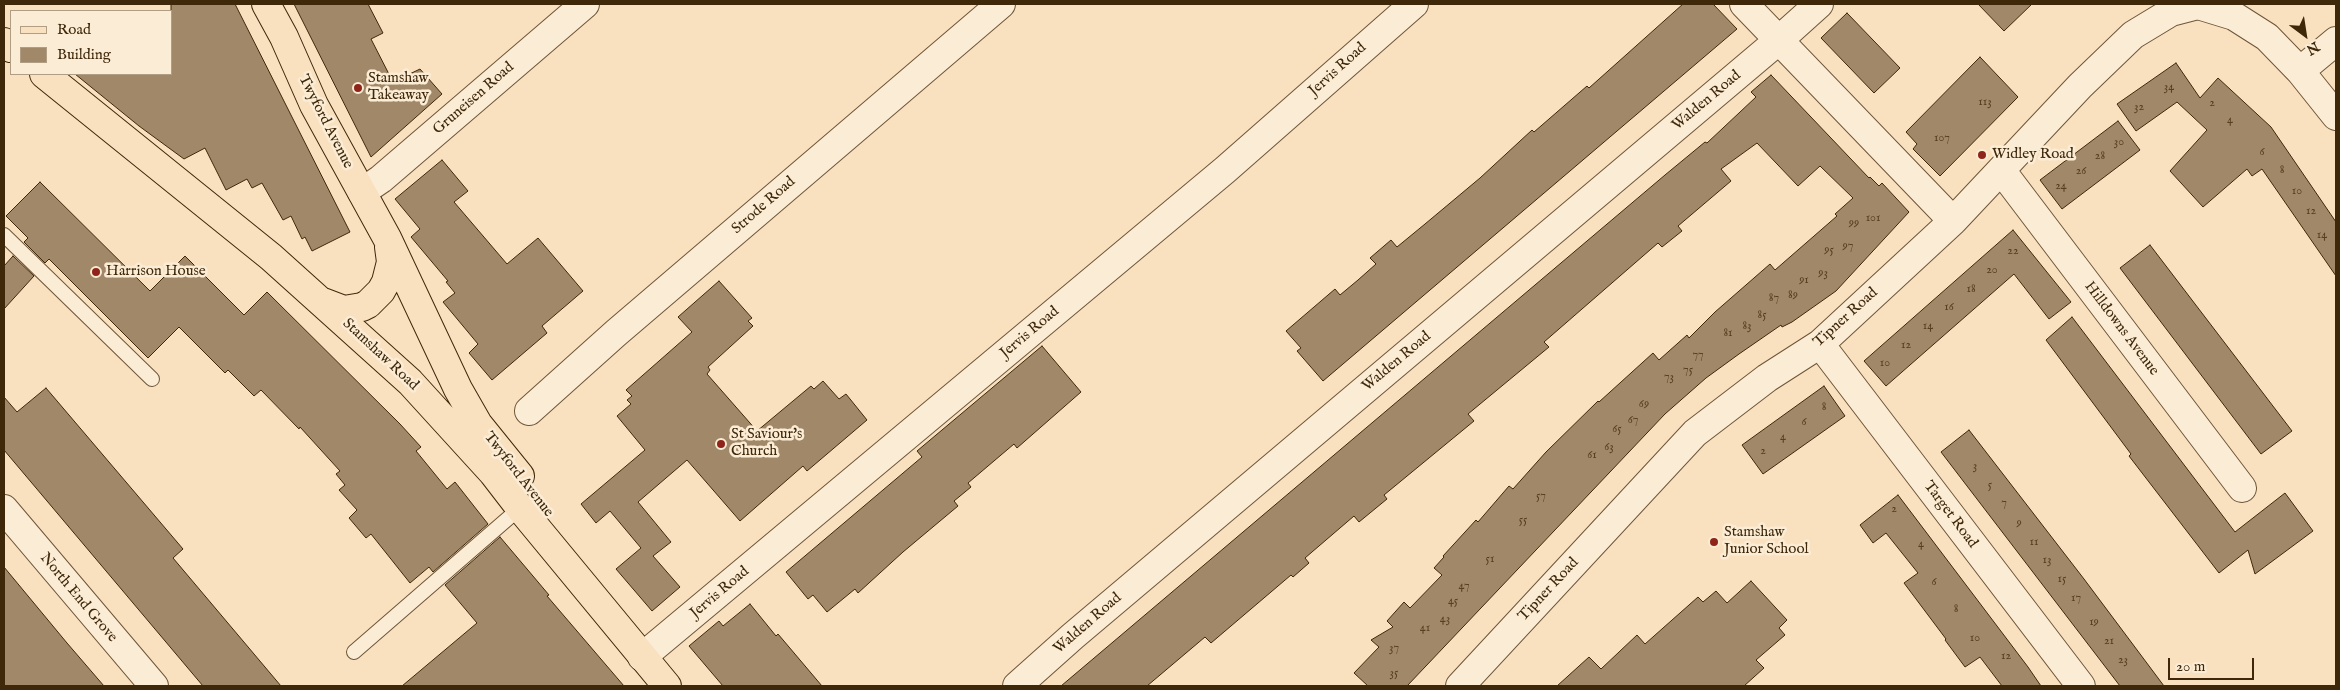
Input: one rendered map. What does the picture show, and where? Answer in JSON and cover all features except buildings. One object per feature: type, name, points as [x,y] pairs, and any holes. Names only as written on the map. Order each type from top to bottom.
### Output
[{"type":"main road","name":"Twyford Avenue","points":[[266,4],[284,37],[314,105],[387,238],[458,389],[478,424],[649,651],[688,686]]},
{"type":"main road","name":"Stamshaw Road","points":[[45,75],[179,181],[319,299],[410,382],[456,430],[493,472],[520,508],[649,651],[666,686]]},
{"type":"main road","name":"Twyford Avenue","points":[[319,299],[344,310],[362,307],[375,298],[381,291],[390,272],[390,250],[387,238]]},
{"type":"street","name":"Gruneisen Road","points":[[362,192],[586,4]]},
{"type":"street","name":"Strode Road","points":[[529,411],[624,327],[1001,4]]},
{"type":"street","name":"Jervis Road","points":[[649,651],[1225,170],[1414,4]]},
{"type":"street","points":[[1744,4],[1953,221]]},
{"type":"street","name":"Walden Road","points":[[1017,686],[1103,610],[1779,40],[1819,4]]},
{"type":"street","name":"Tipner Road","points":[[1460,686],[1695,433],[1767,378],[1820,344],[1953,221],[2080,86],[2133,35],[2171,12],[2198,5],[2234,16],[2267,37],[2300,71]]},
{"type":"street","points":[[2336,41],[2300,71],[2336,116]]},
{"type":"street","name":"Hilldowns Avenue","points":[[2001,170],[2242,488]]},
{"type":"street","name":"Target Road","points":[[1820,344],[2081,686]]},
{"type":"street","name":"North End Grove","points":[[4,509],[154,686]]},
{"type":"lane","points":[[4,236],[152,379]]},
{"type":"lane","points":[[354,652],[520,508]]},
{"type":"place","name":"Stamshaw Takeaway","points":[[358,88]]},
{"type":"place","name":"Widley Road","points":[[1982,155]]},
{"type":"place","name":"Harrison House","points":[[96,272]]},
{"type":"place","name":"St Saviour's Church","points":[[721,444]]},
{"type":"place","name":"Stamshaw Junior School","points":[[1714,542]]}]
